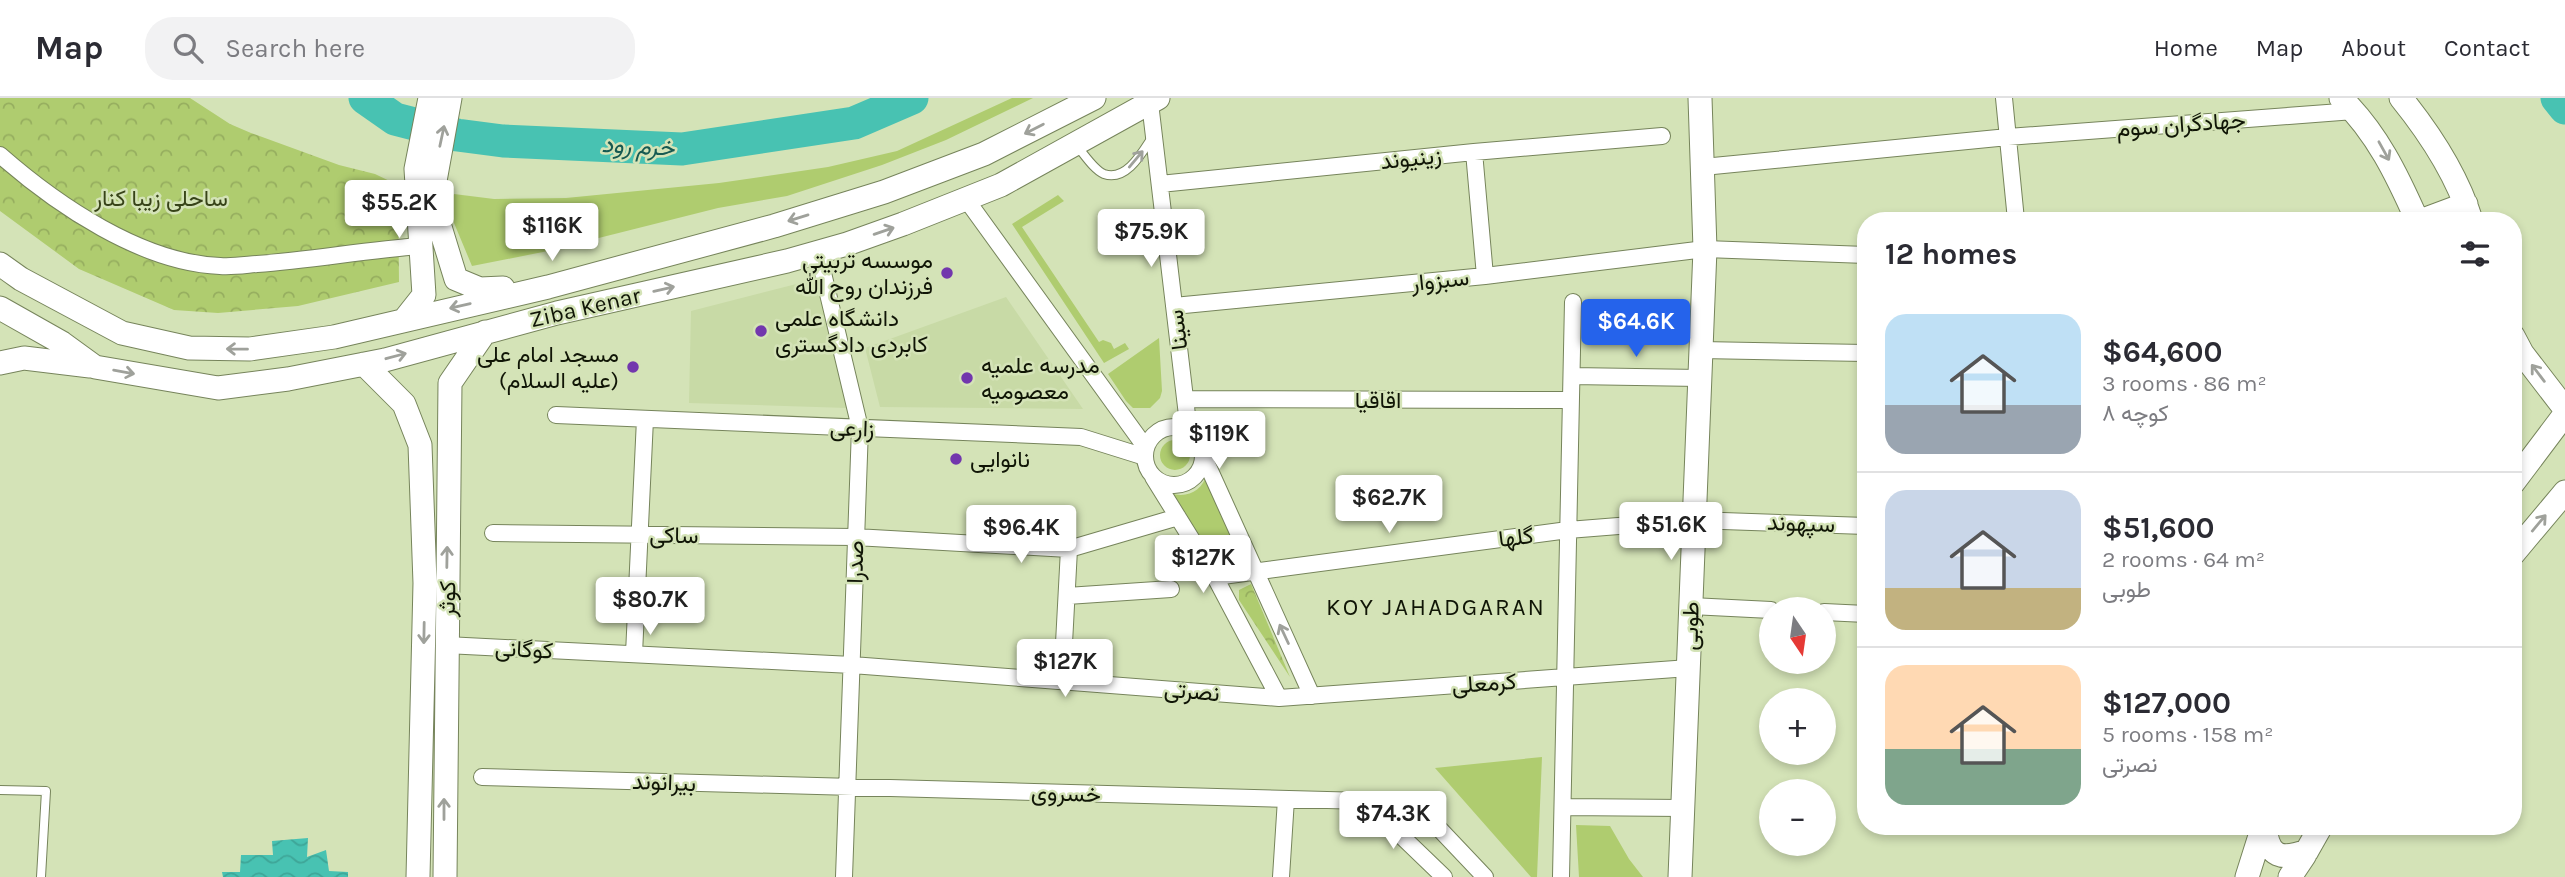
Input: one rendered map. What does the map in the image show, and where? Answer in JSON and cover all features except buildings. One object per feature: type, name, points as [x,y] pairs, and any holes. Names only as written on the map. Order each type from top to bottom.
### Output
[{"type":"main road","points":[[405,319],[424,295],[421,246],[430,98]]},
{"type":"main road","points":[[450,98],[425,172],[433,192],[440,227],[456,279],[480,289],[548,287]]},
{"type":"main road","name":"Ziba Kenar","points":[[0,264],[21,279],[122,333],[189,348],[250,349],[334,337],[548,287],[774,226],[884,192],[984,154],[1094,98]]},
{"type":"main road","name":"طوبی","points":[[1680,877],[1705,249],[1700,98]]},
{"type":"main road","points":[[2401,98],[2425,128],[2469,212]]},
{"type":"main road","name":"Ziba Kenar","points":[[0,307],[95,367],[218,388],[288,379],[364,364],[557,313],[818,252],[903,225],[1001,185],[1154,100]]},
{"type":"main road","points":[[2348,104],[2378,140],[2413,212]]},
{"type":"main road","points":[[984,154],[1001,185]]},
{"type":"main road","name":"کوثر","points":[[445,877],[450,383],[485,332]]},
{"type":"main road","points":[[2522,353],[2565,412],[2522,471]]},
{"type":"main road","points":[[0,363],[24,358],[95,367]]},
{"type":"main road","name":"کوثر","points":[[364,364],[404,404],[420,445],[425,583],[418,877]]},
{"type":"main road","points":[[420,445],[425,437],[435,434],[444,437],[449,445]]},
{"type":"main road","points":[[2522,543],[2565,492]]},
{"type":"main road","points":[[422,747],[445,747]]},
{"type":"main road","points":[[2247,877],[2261,835]]},
{"type":"main road","points":[[2266,835],[2267,844],[2273,853],[2286,857],[2307,851]]},
{"type":"main road","points":[[2290,877],[2316,835]]},
{"type":"street","points":[[2004,98],[2016,212]]},
{"type":"street","name":"سینا","points":[[1154,100],[1154,134],[1189,432]]},
{"type":"street","name":"جهادگران سوم","points":[[1703,167],[2348,104]]},
{"type":"street","name":"زینیوند","points":[[1160,184],[1662,136]]},
{"type":"street","points":[[1474,152],[1485,276]]},
{"type":"street","points":[[0,155],[34,184],[79,214],[139,246],[183,262],[221,266],[288,262],[377,249],[421,246]]},
{"type":"street","points":[[966,199],[1145,452],[1147,468],[1215,577],[1279,698]]},
{"type":"street","points":[[1705,249],[1857,255]]},
{"type":"street","name":"سبزوار","points":[[1174,306],[1485,276],[1705,249]]},
{"type":"street","name":"صدرا","points":[[818,252],[860,428],[844,877]]},
{"type":"street","points":[[1561,877],[1573,302]]},
{"type":"street","points":[[1700,350],[1857,353]]},
{"type":"street","points":[[1572,376],[1700,378]]},
{"type":"street","name":"اقاقیا","points":[[1185,399],[1571,400]]},
{"type":"street","name":"زارعی","points":[[556,415],[1081,437],[1145,452]]},
{"type":"street","points":[[634,654],[645,419]]},
{"type":"street","points":[[1145,452],[1159,432],[1169,428],[1189,432],[1198,440],[1312,696]]},
{"type":"street","points":[[1153,477],[1163,483],[1186,483],[1196,475],[1201,465],[1202,453]]},
{"type":"street","name":"ساکی","points":[[493,533],[855,537],[1069,549],[1178,517]]},
{"type":"street","name":"سپهوند","points":[[1568,530],[1694,520],[1857,526]]},
{"type":"street","name":"گلها","points":[[1215,577],[1568,530]]},
{"type":"street","points":[[1062,681],[1069,549]]},
{"type":"street","points":[[1067,596],[1171,589]]},
{"type":"street","points":[[1691,606],[1759,609]]},
{"type":"street","points":[[1836,613],[1857,614]]},
{"type":"street","name":"کوگانی","points":[[446,645],[852,665]]},
{"type":"street","name":"نصرتی","points":[[852,665],[1279,698]]},
{"type":"street","name":"کرمعلی","points":[[1279,698],[1689,668]]},
{"type":"street","name":"بیرانوند","points":[[482,777],[847,787]]},
{"type":"street","name":"خسروی","points":[[847,787],[1365,801],[1444,877]]},
{"type":"street","points":[[1281,877],[1286,799]]},
{"type":"street","points":[[1563,807],[1683,808]]},
{"type":"street","points":[[1431,820],[1485,877]]},
{"type":"lane","points":[[1075,144],[1102,173],[1112,175],[1125,172],[1154,134]]},
{"type":"lane","points":[[0,790],[46,791],[41,877]]},
{"type":"shaded area","name":"دانشگاه علمی کابردی دادگستری","points":[[816,279],[838,351],[847,408],[689,403],[691,311]]},
{"type":"shaded area","name":"مدرسه علمیه معصومیه","points":[[1006,297],[1083,409],[880,407],[865,348]]},
{"type":"green space","name":"ساحلی زیبا کنار","points":[[0,98],[190,98],[230,124],[251,133],[339,165],[375,174],[398,185],[399,282],[298,306],[218,313],[174,310],[79,269],[0,211]]},
{"type":"green space","points":[[1012,98],[1033,98],[946,140],[882,165],[787,196],[718,208],[543,252],[472,266],[454,223],[449,200],[454,194],[494,199],[566,198],[719,183],[828,167],[897,151]]},
{"type":"green space","points":[[1058,195],[1064,201],[1022,227],[1099,342],[1103,340],[1111,343],[1114,349],[1125,343],[1129,349],[1104,363],[1012,224]]},
{"type":"green space","points":[[1159,338],[1162,391],[1160,398],[1150,408],[1133,408],[1108,374]]},
{"type":"green space","points":[[1175,440],[1185,445],[1190,455],[1185,465],[1175,470],[1165,465],[1160,455],[1165,445]]},
{"type":"green space","points":[[1207,474],[1233,542],[1229,557],[1224,560],[1214,561],[1170,493],[1182,495],[1193,492],[1202,485]]},
{"type":"green space","points":[[1251,584],[1290,677],[1239,600],[1239,590]]},
{"type":"green space","points":[[1542,757],[1537,877],[1531,877],[1435,768]]},
{"type":"green space","points":[[1576,825],[1610,826],[1643,877],[1579,877]]},
{"type":"water","points":[[308,838],[307,857],[326,850],[329,871],[348,872],[348,877],[223,877],[222,872],[240,872],[241,855],[273,855],[272,841]]},
{"type":"waterway","name":"خرم رود","points":[[365,98],[395,119],[457,135],[503,141],[682,149],[854,123],[912,98]]},
{"type":"waterway","name":"خرم رود","points":[[2557,98],[2565,108]]},
{"type":"place","name":"موسسه تربیتی فرزندان روح الله","points":[[947,273]]},
{"type":"place","name":"دانشگاه علمی کابردی دادگستری","points":[[761,331]]},
{"type":"place","name":"مسجد امام علی (علیه السلام)","points":[[633,367]]},
{"type":"place","name":"مدرسه علمیه معصومیه","points":[[967,378]]},
{"type":"place","name":"نانوایی","points":[[956,459]]},
{"type":"district","name":"KOY JAHADGARAN","points":[[1436,607]]}]
